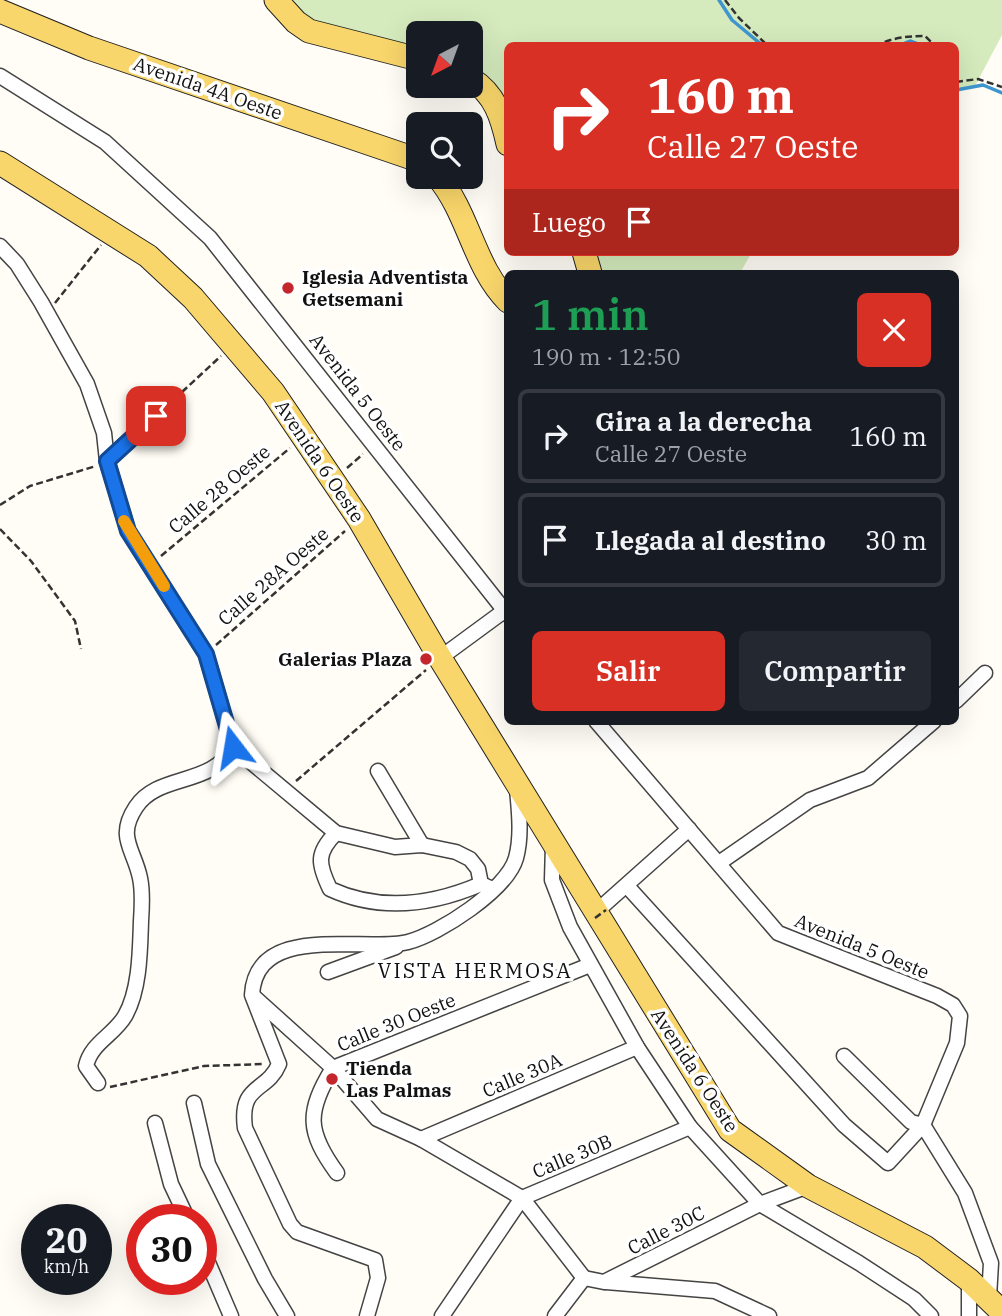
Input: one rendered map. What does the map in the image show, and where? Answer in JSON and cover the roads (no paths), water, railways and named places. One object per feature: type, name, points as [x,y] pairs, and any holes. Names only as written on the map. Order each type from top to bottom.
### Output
[{"type":"main road","points":[[276,0],[296,22],[309,31],[406,56]]},
{"type":"main road","name":"Avenida 4A Oeste","points":[[0,11],[89,48],[406,156]]},
{"type":"main road","points":[[483,91],[496,105],[504,131]]},
{"type":"main road","name":"Avenida 6 Oeste","points":[[0,163],[112,232],[171,276],[234,345],[305,435],[359,519],[440,658],[730,1130],[808,1185],[925,1247],[970,1280],[996,1305]]},
{"type":"main road","points":[[447,189],[455,200],[489,277],[504,296]]},
{"type":"street","name":"Avenida 5 Oeste","points":[[0,76],[106,142],[211,238],[504,610]]},
{"type":"street","points":[[0,246],[17,264],[87,384],[104,433],[107,461],[128,531],[206,654],[233,747],[336,833],[395,847],[422,845],[456,852],[470,859],[487,887]]},
{"type":"street","points":[[107,461],[172,401]]},
{"type":"street","points":[[440,658],[504,614]]},
{"type":"street","points":[[959,698],[985,673]]},
{"type":"street","name":"Avenida 5 Oeste","points":[[599,725],[778,933],[953,1005],[960,1016],[957,1042],[923,1125],[888,1163],[844,1125],[628,886]]},
{"type":"street","points":[[719,863],[810,800],[869,778],[929,725]]},
{"type":"street","points":[[98,1083],[86,1066],[88,1055],[126,1015],[140,951],[143,900],[140,876],[127,841],[127,821],[138,803],[152,792],[208,772],[226,761],[233,747]]},
{"type":"street","points":[[378,771],[422,845]]},
{"type":"street","points":[[328,972],[408,942],[457,918],[515,860],[520,823],[517,784]]},
{"type":"street","points":[[599,913],[689,830]]},
{"type":"street","points":[[336,833],[324,845],[320,858],[330,889],[366,903],[398,904],[446,899],[487,887]]},
{"type":"street","name":"Avenida 6 Oeste","points":[[553,838],[552,880],[558,901],[590,965],[638,1047],[690,1127],[760,1204],[881,1277],[914,1299],[931,1316]]},
{"type":"street","points":[[367,1316],[378,1279],[375,1260],[297,1232],[290,1224],[245,1128],[243,1113],[247,1099],[276,1072],[279,1064],[252,995],[253,984],[267,962],[283,952],[310,945],[408,942]]},
{"type":"street","name":"Calle 30 Oeste","points":[[333,1068],[590,965]]},
{"type":"street","points":[[252,995],[333,1068],[377,1119],[421,1139],[522,1198],[584,1278],[715,1291],[764,1315]]},
{"type":"street","name":"Calle 30A","points":[[421,1139],[638,1047]]},
{"type":"street","points":[[844,1056],[911,1122],[923,1125],[965,1193],[991,1264],[996,1305]]},
{"type":"street","points":[[333,1068],[312,1115],[318,1147],[337,1173]]},
{"type":"street","points":[[194,1103],[208,1164],[265,1279],[287,1316]]},
{"type":"street","points":[[155,1123],[171,1184],[180,1204]]},
{"type":"street","name":"Calle 30B","points":[[442,1316],[522,1198],[690,1127]]},
{"type":"street","name":"Calle 30C","points":[[604,1282],[760,1204],[808,1185]]},
{"type":"street","points":[[555,1316],[584,1278]]},
{"type":"street","points":[[969,1316],[970,1280]]},
{"type":"street","points":[[217,1284],[231,1316]]},
{"type":"waterway","points":[[719,0],[732,20],[758,42]]},
{"type":"waterway","points":[[908,42],[913,42]]},
{"type":"waterway","points":[[959,89],[983,85],[1002,93]]},
{"type":"place","name":"Iglesia Adventista Getsemani","points":[[288,288]]},
{"type":"place","name":"Galerias Plaza","points":[[426,659]]},
{"type":"place","name":"Tienda Las Palmas","points":[[332,1079]]},
{"type":"district","name":"VISTA HERMOSA","points":[[475,970]]}]
